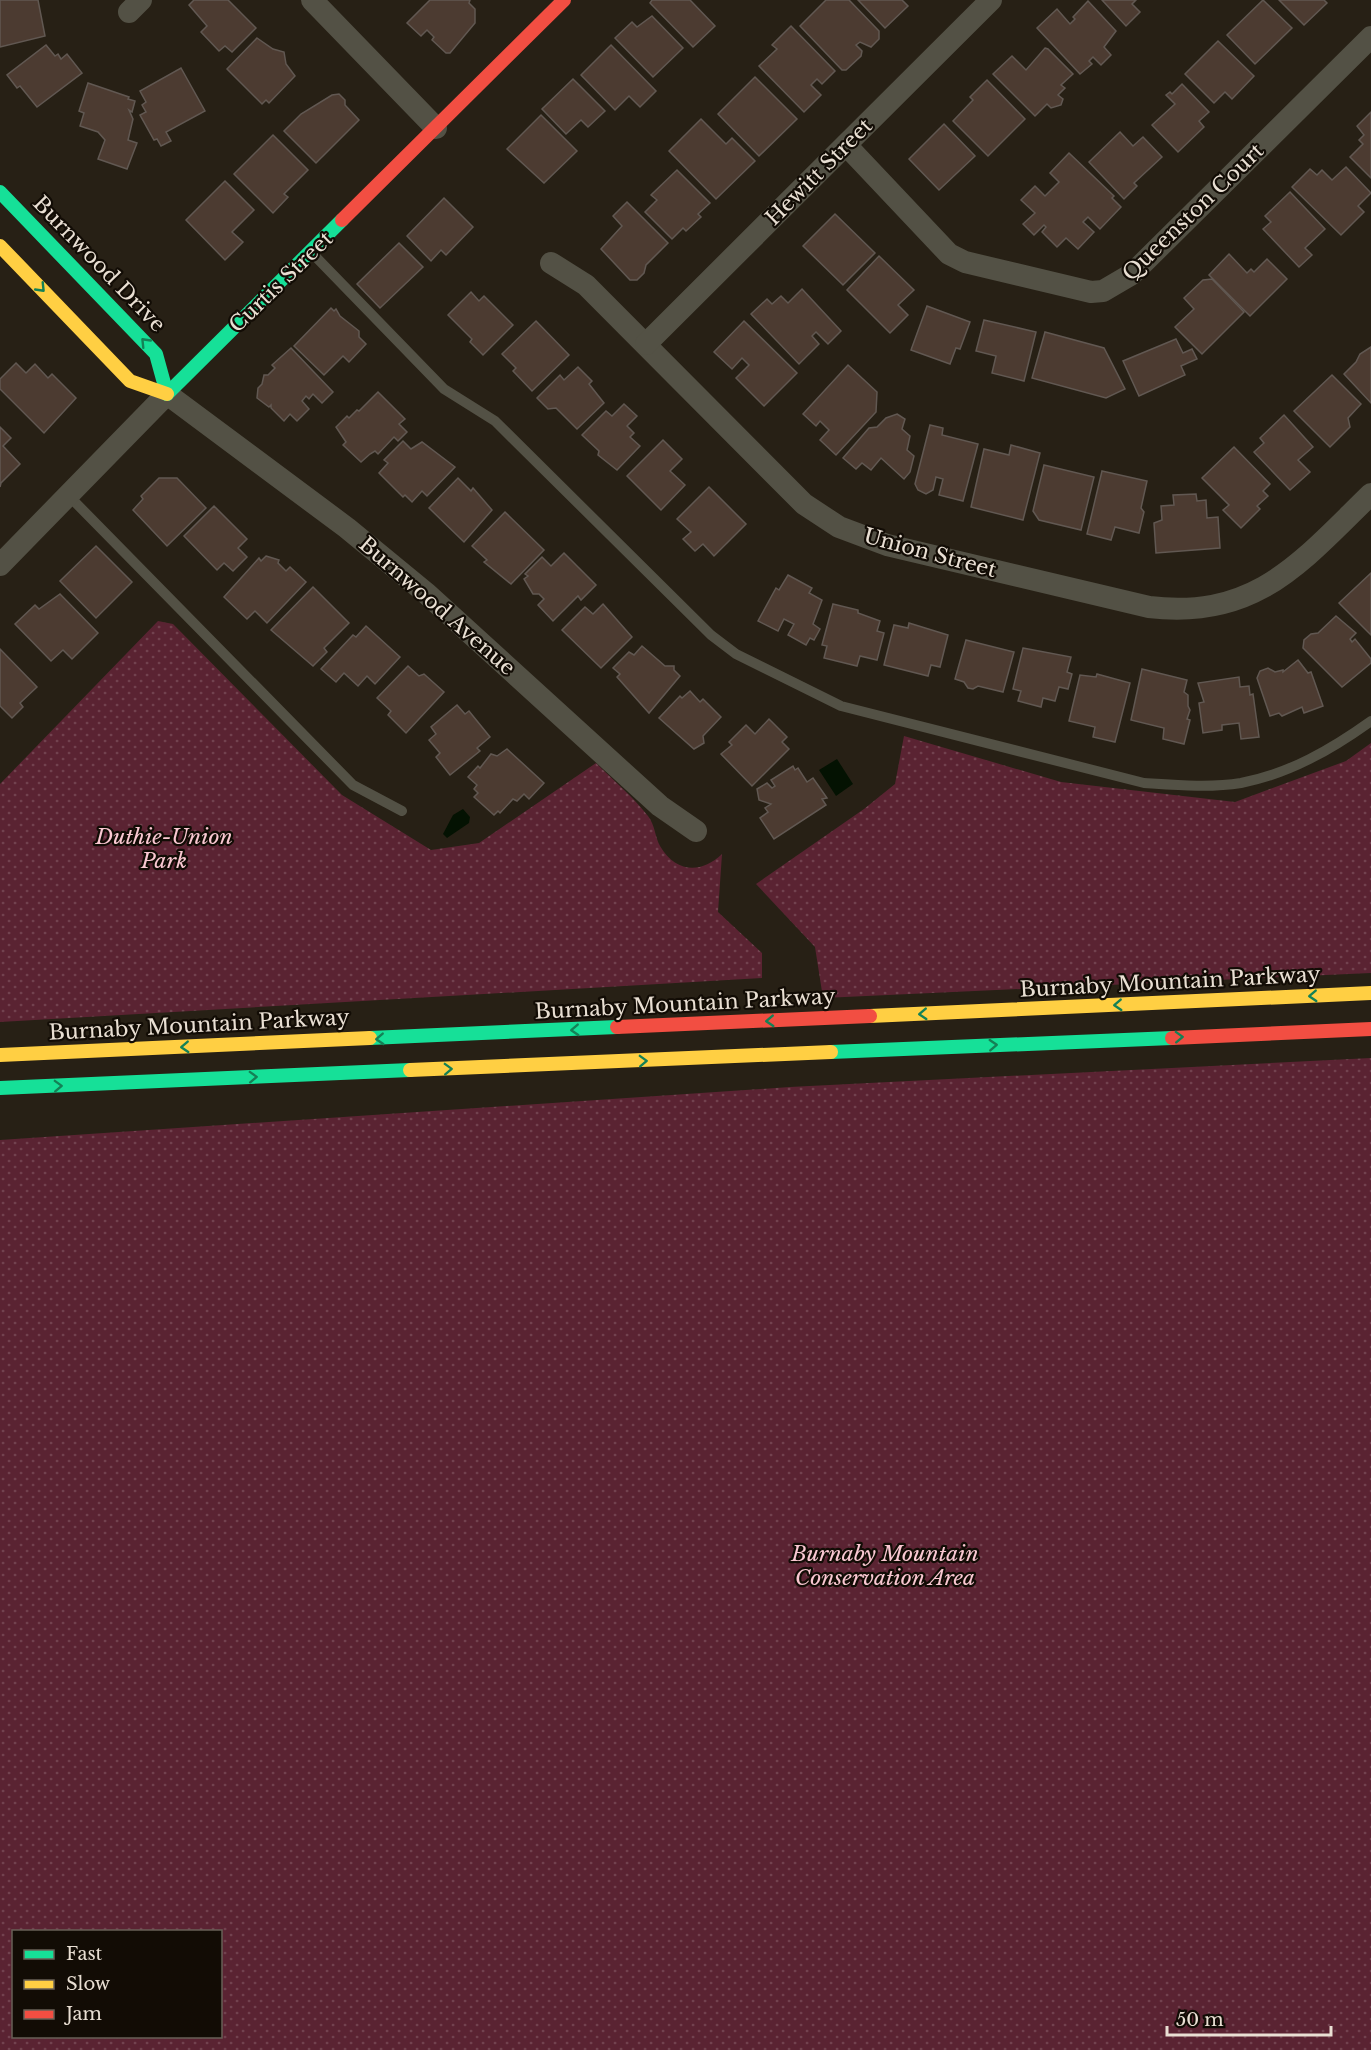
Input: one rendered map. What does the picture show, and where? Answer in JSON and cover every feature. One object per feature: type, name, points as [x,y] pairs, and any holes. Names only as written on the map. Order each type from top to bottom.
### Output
[{"type":"main road","name":"Curtis Street","points":[[168,394],[564,0]]},
{"type":"main road","name":"Burnwood Drive","points":[[0,192],[156,354],[168,394]]},
{"type":"main road","points":[[0,246],[130,381],[168,394]]},
{"type":"main road","name":"Burnaby Mountain Parkway","points":[[0,1055],[1371,993]]},
{"type":"main road","points":[[0,1088],[1371,1029]]},
{"type":"street","points":[[312,0],[436,128]]},
{"type":"street","name":"Hewitt Street","points":[[646,344],[991,0]]},
{"type":"street","name":"Queenston Court","points":[[846,145],[949,254],[965,262],[1091,291],[1103,291],[1132,274],[1371,37]]},
{"type":"street","name":"Union Street","points":[[551,263],[586,285],[804,504],[840,527],[887,545],[1149,607],[1183,611],[1222,606],[1263,588],[1299,564],[1371,494]]},
{"type":"street","name":"Curtis Street","points":[[0,565],[168,394]]},
{"type":"street","name":"Burnwood Avenue","points":[[168,394],[382,557],[549,702],[660,807],[696,831]]},
{"type":"lane","points":[[312,253],[444,389],[495,422],[711,634],[736,654],[832,703],[1143,783],[1194,785],[1241,783],[1291,768],[1336,746],[1371,721]]},
{"type":"lane","points":[[69,496],[353,784],[402,811]]},
{"type":"green space","name":"Duthie-Union Park","points":[[158,621],[173,624],[342,795],[431,850],[479,843],[596,763],[648,816],[660,846],[673,861],[689,868],[697,867],[714,861],[722,854],[718,912],[762,953],[762,978],[0,1022],[0,784]]},
{"type":"green space","points":[[904,736],[1061,782],[1235,802],[1346,761],[1371,743],[1371,973],[823,998],[815,947],[756,884],[864,809],[895,784]]},
{"type":"green space","name":"Burnaby Mountain Conservation Area","points":[[1371,1058],[1371,2050],[0,2050],[0,1140],[790,1087]]},
{"type":"shaded area","points":[[837,759],[853,784],[836,796],[819,770]]},
{"type":"shaded area","points":[[463,809],[470,817],[469,823],[447,838],[443,834],[453,815]]},
{"type":"building","points":[[0,0],[38,0],[45,36],[0,47]]},
{"type":"building","points":[[194,0],[228,0],[256,28],[232,52],[225,46],[219,51],[201,32],[207,26],[189,5]]},
{"type":"building","points":[[430,0],[470,0],[469,3],[475,9],[475,23],[450,53],[446,53],[432,40],[434,37],[427,30],[421,36],[407,23]]},
{"type":"building","points":[[652,0],[690,0],[715,26],[693,47],[650,3]]},
{"type":"building","points":[[826,0],[849,0],[879,31],[879,39],[871,47],[860,42],[856,45],[862,51],[861,56],[846,70],[842,70],[800,26]]},
{"type":"building","points":[[858,0],[902,0],[908,6],[885,28]]},
{"type":"building","points":[[1102,0],[1136,0],[1132,4],[1140,12],[1126,26]]},
{"type":"building","points":[[1263,0],[1292,28],[1255,64],[1227,35]]},
{"type":"building","points":[[1279,0],[1324,0],[1327,3],[1304,25]]},
{"type":"building","points":[[1088,1],[1116,31],[1104,47],[1111,55],[1101,65],[1093,57],[1089,61],[1092,64],[1080,74],[1037,28],[1057,9],[1070,24],[1075,19],[1073,17]]},
{"type":"building","points":[[652,16],[683,48],[653,77],[615,38],[632,22],[637,27]]},
{"type":"building","points":[[791,26],[835,71],[822,84],[817,79],[811,85],[821,95],[804,112],[759,66],[777,49],[772,45]]},
{"type":"building","points":[[257,38],[273,49],[284,52],[286,64],[295,76],[269,103],[266,100],[262,104],[227,69]]},
{"type":"building","points":[[1218,41],[1254,76],[1232,99],[1225,92],[1214,103],[1185,74]]},
{"type":"building","points":[[46,45],[55,56],[58,54],[61,59],[67,54],[82,73],[37,107],[20,86],[17,88],[7,75]]},
{"type":"building","points":[[611,45],[656,91],[640,107],[629,96],[615,110],[581,75]]},
{"type":"building","points":[[1045,48],[1073,74],[1061,85],[1065,88],[1058,95],[1063,99],[1061,105],[1051,108],[1047,104],[1035,116],[993,74],[1012,56],[1026,70]]},
{"type":"building","points":[[181,68],[205,111],[166,132],[171,141],[161,146],[157,139],[154,140],[140,115],[146,112],[142,105],[146,102],[140,91]]},
{"type":"building","points":[[755,77],[797,119],[759,156],[718,114]]},
{"type":"building","points":[[573,79],[605,111],[588,127],[581,120],[566,134],[542,109]]},
{"type":"building","points":[[987,80],[1025,119],[988,156],[953,121],[973,100],[970,97]]},
{"type":"building","points":[[88,83],[135,101],[132,112],[129,110],[133,119],[128,140],[137,143],[127,169],[98,159],[105,140],[98,132],[80,126],[84,113],[79,111]]},
{"type":"building","points":[[1182,84],[1209,112],[1199,121],[1204,127],[1178,152],[1152,125],[1175,104],[1166,95],[1170,92],[1172,94]]},
{"type":"building","points":[[339,94],[345,100],[345,105],[359,120],[316,163],[284,131],[301,114],[332,95]]},
{"type":"building","points":[[1371,112],[1371,178],[1350,157],[1363,144],[1359,140],[1364,135],[1357,126]]},
{"type":"building","points":[[541,115],[577,151],[544,183],[507,149]]},
{"type":"building","points":[[701,119],[726,144],[732,138],[755,161],[716,199],[669,151]]},
{"type":"building","points":[[944,124],[975,156],[939,190],[909,159]]},
{"type":"building","points":[[1120,132],[1133,146],[1143,137],[1162,157],[1134,183],[1137,186],[1124,199],[1089,162]]},
{"type":"building","points":[[273,135],[308,170],[284,194],[288,197],[273,213],[234,174]]},
{"type":"building","points":[[1069,153],[1114,196],[1112,198],[1121,207],[1100,229],[1088,217],[1083,222],[1094,232],[1078,249],[1066,238],[1057,247],[1042,232],[1046,227],[1044,225],[1034,235],[1023,224],[1035,213],[1021,200],[1035,186],[1045,196],[1059,182],[1050,173]]},
{"type":"building","points":[[1346,167],[1371,193],[1358,206],[1364,212],[1341,235],[1292,187],[1310,169],[1317,175],[1322,170],[1332,180]]},
{"type":"building","points":[[677,170],[710,203],[698,214],[701,217],[686,231],[683,228],[672,239],[645,212],[657,200],[651,195]]},
{"type":"building","points":[[225,181],[254,210],[232,232],[243,242],[225,260],[186,220]]},
{"type":"building","points":[[1290,192],[1325,229],[1305,248],[1312,255],[1299,267],[1263,229],[1271,222],[1265,216]]},
{"type":"building","points":[[444,198],[473,227],[446,255],[441,250],[431,261],[407,236]]},
{"type":"building","points":[[627,202],[668,243],[646,265],[644,273],[637,280],[630,280],[601,249],[622,226],[613,216]]},
{"type":"building","points":[[835,214],[875,253],[843,285],[803,246]]},
{"type":"building","points":[[399,243],[423,267],[380,308],[357,284]]},
{"type":"building","points":[[1229,254],[1247,273],[1251,269],[1254,272],[1267,259],[1287,279],[1250,316],[1209,275]]},
{"type":"building","points":[[879,256],[914,290],[898,305],[908,315],[890,333],[847,290]]},
{"type":"building","points":[[1212,279],[1244,312],[1202,354],[1175,327],[1194,309],[1184,298],[1203,280]]},
{"type":"building","points":[[802,289],[841,331],[828,344],[816,332],[812,336],[819,344],[799,364],[751,314],[767,299],[772,304],[781,296],[788,303]]},
{"type":"building","points":[[471,292],[479,301],[484,296],[513,325],[483,355],[470,342],[472,339],[448,315]]},
{"type":"building","points":[[927,306],[970,322],[960,349],[956,348],[950,364],[911,350]]},
{"type":"building","points":[[331,308],[334,311],[336,309],[340,316],[359,331],[359,337],[366,344],[349,362],[343,356],[324,375],[294,346]]},
{"type":"building","points":[[984,320],[1036,332],[1024,381],[992,373],[996,356],[976,351]]},
{"type":"building","points":[[536,321],[569,355],[532,391],[513,371],[516,368],[502,354]]},
{"type":"building","points":[[744,321],[797,373],[764,406],[736,378],[749,365],[742,358],[732,369],[714,352]]},
{"type":"building","points":[[1045,332],[1104,348],[1125,389],[1106,398],[1032,378]]},
{"type":"building","points":[[1176,339],[1183,353],[1192,349],[1197,359],[1181,366],[1185,375],[1139,396],[1123,361]]},
{"type":"building","points":[[1371,347],[1371,403],[1344,374],[1356,362],[1360,354]]},
{"type":"building","points":[[291,348],[333,392],[322,403],[313,394],[309,399],[306,396],[302,401],[309,409],[297,421],[290,414],[284,421],[271,408],[271,405],[269,407],[257,398],[258,388],[262,384],[264,375],[268,375],[275,368],[272,365]]},
{"type":"building","points":[[16,363],[26,373],[35,364],[48,378],[52,374],[76,398],[44,433],[0,389],[0,379]]},
{"type":"building","points":[[848,365],[877,392],[876,412],[836,455],[820,440],[829,430],[820,421],[816,426],[803,414]]},
{"type":"building","points":[[578,367],[592,381],[589,384],[604,403],[577,429],[556,408],[548,409],[537,398],[560,375],[564,380]]},
{"type":"building","points":[[1332,375],[1361,404],[1348,418],[1350,427],[1330,447],[1294,411]]},
{"type":"building","points":[[378,392],[405,419],[399,424],[407,432],[398,441],[394,437],[378,454],[375,451],[361,462],[343,445],[346,442],[336,427],[347,416],[349,418],[357,410],[359,411]]},
{"type":"building","points":[[624,404],[637,416],[627,426],[634,433],[630,437],[640,446],[617,470],[598,455],[599,451],[582,435],[606,411],[612,416]]},
{"type":"building","points":[[897,414],[905,419],[902,429],[910,436],[907,450],[914,456],[910,472],[904,479],[881,458],[871,470],[862,463],[856,469],[843,458],[869,428],[877,427],[886,418]]},
{"type":"building","points":[[1284,415],[1313,447],[1298,460],[1310,472],[1290,490],[1254,452],[1264,443],[1260,438]]},
{"type":"building","points":[[930,425],[943,428],[942,435],[978,444],[963,501],[939,495],[943,479],[936,477],[933,490],[926,494],[918,490],[915,484]]},
{"type":"building","points":[[0,427],[11,438],[3,446],[20,464],[1,483],[0,487]]},
{"type":"building","points":[[663,440],[682,459],[670,471],[685,485],[661,510],[627,476]]},
{"type":"building","points":[[403,441],[411,449],[422,442],[455,467],[427,496],[422,491],[412,502],[405,495],[403,497],[379,473],[388,463],[384,460]]},
{"type":"building","points":[[1011,445],[1040,453],[1023,520],[971,507],[984,449],[1009,455]]},
{"type":"building","points":[[1234,447],[1270,484],[1263,491],[1268,496],[1257,506],[1260,509],[1241,528],[1223,510],[1229,505],[1202,478]]},
{"type":"building","points":[[1044,465],[1094,477],[1081,530],[1039,520],[1033,511]]},
{"type":"building","points":[[1102,471],[1147,481],[1141,508],[1144,512],[1139,533],[1115,527],[1111,540],[1087,534]]},
{"type":"building","points":[[159,478],[177,478],[206,508],[167,546],[133,510],[143,499],[141,496]]},
{"type":"building","points":[[458,478],[471,491],[473,488],[492,510],[464,542],[429,508]]},
{"type":"building","points":[[709,487],[746,524],[714,556],[703,544],[695,551],[683,539],[691,532],[677,519]]},
{"type":"building","points":[[1196,494],[1197,501],[1206,500],[1207,518],[1218,517],[1220,548],[1156,553],[1154,523],[1162,520],[1161,506],[1174,505],[1173,495]]},
{"type":"building","points":[[214,506],[247,539],[238,548],[247,557],[233,571],[224,563],[217,570],[184,536]]},
{"type":"building","points":[[505,512],[544,550],[511,584],[484,562],[487,560],[472,546]]},
{"type":"building","points":[[96,546],[132,582],[96,618],[60,581]]},
{"type":"building","points":[[564,553],[596,585],[581,600],[578,596],[553,621],[538,605],[544,599],[539,594],[533,594],[524,579],[528,576],[525,574],[542,557],[551,566]]},
{"type":"building","points":[[266,556],[279,560],[278,563],[286,571],[290,567],[306,582],[267,623],[255,611],[247,619],[224,597],[259,558],[261,561]]},
{"type":"building","points":[[1371,573],[1371,635],[1339,603]]},
{"type":"building","points":[[788,575],[812,588],[809,593],[822,600],[813,624],[820,629],[814,640],[810,638],[806,645],[788,635],[794,624],[784,619],[778,631],[758,621],[776,588],[779,590]]},
{"type":"building","points":[[313,587],[349,623],[324,648],[327,652],[313,666],[271,630]]},
{"type":"building","points":[[60,594],[98,633],[72,659],[63,650],[51,661],[15,624],[35,605],[39,609]]},
{"type":"building","points":[[603,604],[632,637],[601,668],[562,630],[585,607],[593,614]]},
{"type":"building","points":[[833,604],[858,610],[858,613],[880,621],[877,631],[884,633],[877,660],[860,656],[857,666],[824,658],[827,646],[822,645]]},
{"type":"building","points":[[1336,616],[1356,633],[1350,639],[1352,642],[1355,639],[1371,659],[1371,663],[1342,687],[1303,648],[1304,640],[1311,634],[1318,633]]},
{"type":"building","points":[[909,623],[948,635],[940,667],[931,665],[928,676],[884,665],[894,625],[908,628]]},
{"type":"building","points":[[366,626],[400,657],[375,684],[367,676],[358,686],[344,673],[336,682],[321,669],[353,635],[356,637]]},
{"type":"building","points":[[966,640],[1014,652],[1003,692],[978,686],[973,689],[968,688],[964,682],[955,679]]},
{"type":"building","points":[[642,646],[665,666],[674,666],[674,670],[680,676],[649,713],[617,677],[620,674],[613,668],[629,652],[634,655]]},
{"type":"building","points":[[1023,648],[1071,657],[1067,672],[1072,674],[1068,689],[1059,687],[1055,701],[1043,698],[1041,707],[1018,701],[1021,691],[1013,689]]},
{"type":"building","points":[[0,649],[37,687],[20,703],[23,707],[12,718],[0,706]]},
{"type":"building","points":[[1298,660],[1308,673],[1311,672],[1323,706],[1304,713],[1302,707],[1282,716],[1279,713],[1270,716],[1257,678],[1260,671],[1268,668],[1275,672],[1283,670],[1283,672]]},
{"type":"building","points":[[408,666],[419,676],[424,674],[444,692],[406,733],[388,715],[391,711],[377,698]]},
{"type":"building","points":[[1142,669],[1187,680],[1184,692],[1188,695],[1190,710],[1187,719],[1190,720],[1184,744],[1163,739],[1164,728],[1131,720]]},
{"type":"building","points":[[1097,674],[1130,683],[1115,742],[1093,737],[1095,727],[1069,721],[1080,675],[1096,677]]},
{"type":"building","points":[[1239,677],[1240,687],[1249,686],[1250,695],[1253,694],[1259,737],[1241,739],[1239,723],[1222,725],[1222,730],[1203,733],[1199,703],[1204,702],[1198,683]]},
{"type":"building","points":[[690,691],[700,702],[703,699],[721,717],[703,736],[704,743],[694,749],[659,718],[680,696],[682,698]]},
{"type":"building","points":[[457,705],[465,714],[469,711],[490,737],[477,748],[480,751],[450,775],[436,757],[440,753],[429,740],[436,734],[431,727]]},
{"type":"building","points":[[769,719],[787,737],[782,742],[789,749],[752,786],[721,754],[732,745],[729,742],[746,725],[755,734]]},
{"type":"building","points":[[507,749],[544,783],[529,799],[524,794],[517,801],[513,799],[500,813],[498,811],[494,815],[474,797],[478,793],[474,789],[477,785],[468,777],[478,766],[480,768],[491,754],[497,756]]},
{"type":"building","points":[[793,766],[795,770],[798,768],[807,782],[813,778],[827,798],[822,799],[826,805],[774,839],[760,818],[768,812],[765,808],[771,804],[759,800],[757,789],[767,783],[772,788],[775,786],[771,780]]},
{"type":"traffic: fast","points":[[0,192],[156,354],[167,394]]},
{"type":"traffic: fast","points":[[167,394],[342,220]]},
{"type":"traffic: fast","points":[[370,1038],[617,1027]]},
{"type":"traffic: fast","points":[[831,1052],[1172,1038]]},
{"type":"traffic: fast","points":[[0,1088],[410,1070]]},
{"type":"traffic: slow","points":[[0,246],[130,381],[167,394]]},
{"type":"traffic: slow","points":[[870,1016],[1371,993]]},
{"type":"traffic: slow","points":[[0,1055],[370,1038]]},
{"type":"traffic: slow","points":[[410,1070],[831,1052]]},
{"type":"traffic: jam","points":[[342,220],[564,0]]},
{"type":"traffic: jam","points":[[617,1027],[870,1016]]},
{"type":"traffic: jam","points":[[1172,1038],[1371,1029]]}]
